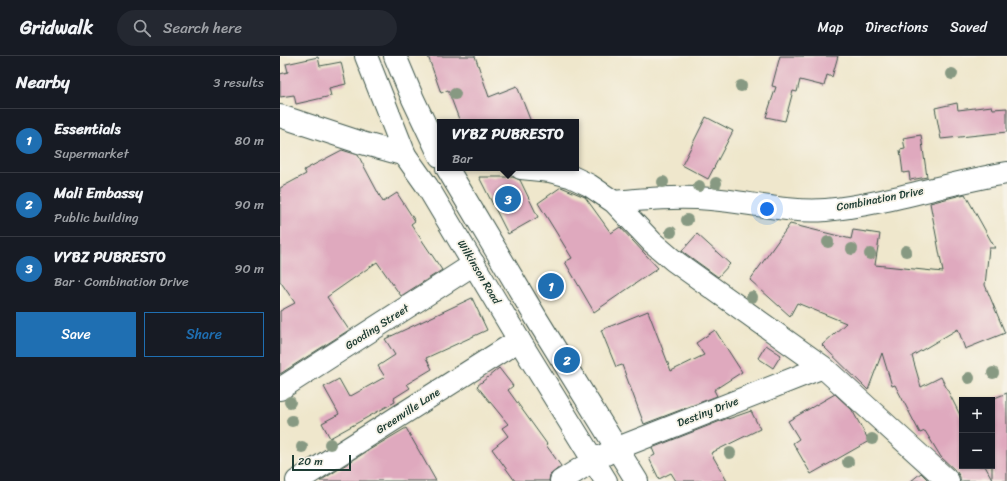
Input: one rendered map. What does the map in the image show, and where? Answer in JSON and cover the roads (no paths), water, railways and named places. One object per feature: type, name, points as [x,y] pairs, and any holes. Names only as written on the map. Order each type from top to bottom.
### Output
[{"type":"street","name":"Wilkinson Road","points":[[366,56],[405,155],[427,186],[519,340],[606,481]]},
{"type":"street","points":[[395,56],[437,150]]},
{"type":"street","points":[[280,116],[362,143],[405,155]]},
{"type":"street","points":[[449,171],[538,321],[618,448],[637,481]]},
{"type":"street","points":[[550,171],[570,176],[589,185],[614,202],[652,242],[673,260],[823,367],[948,481]]},
{"type":"street","name":"Combination Drive","points":[[614,202],[668,198],[710,199],[785,208],[825,210],[881,201],[986,176],[1007,173]]},
{"type":"street","name":"Gooding Street","points":[[280,389],[474,264]]},
{"type":"street","name":"Greenville Lane","points":[[297,481],[519,340]]},
{"type":"street","name":"Destiny Drive","points":[[562,481],[594,460],[618,448],[823,367]]},
{"type":"place","name":"VYBZ PUBRESTO","points":[[508,199]]},
{"type":"place","name":"Essentials","points":[[551,286]]},
{"type":"place","name":"Mali Embassy","points":[[567,360]]}]
